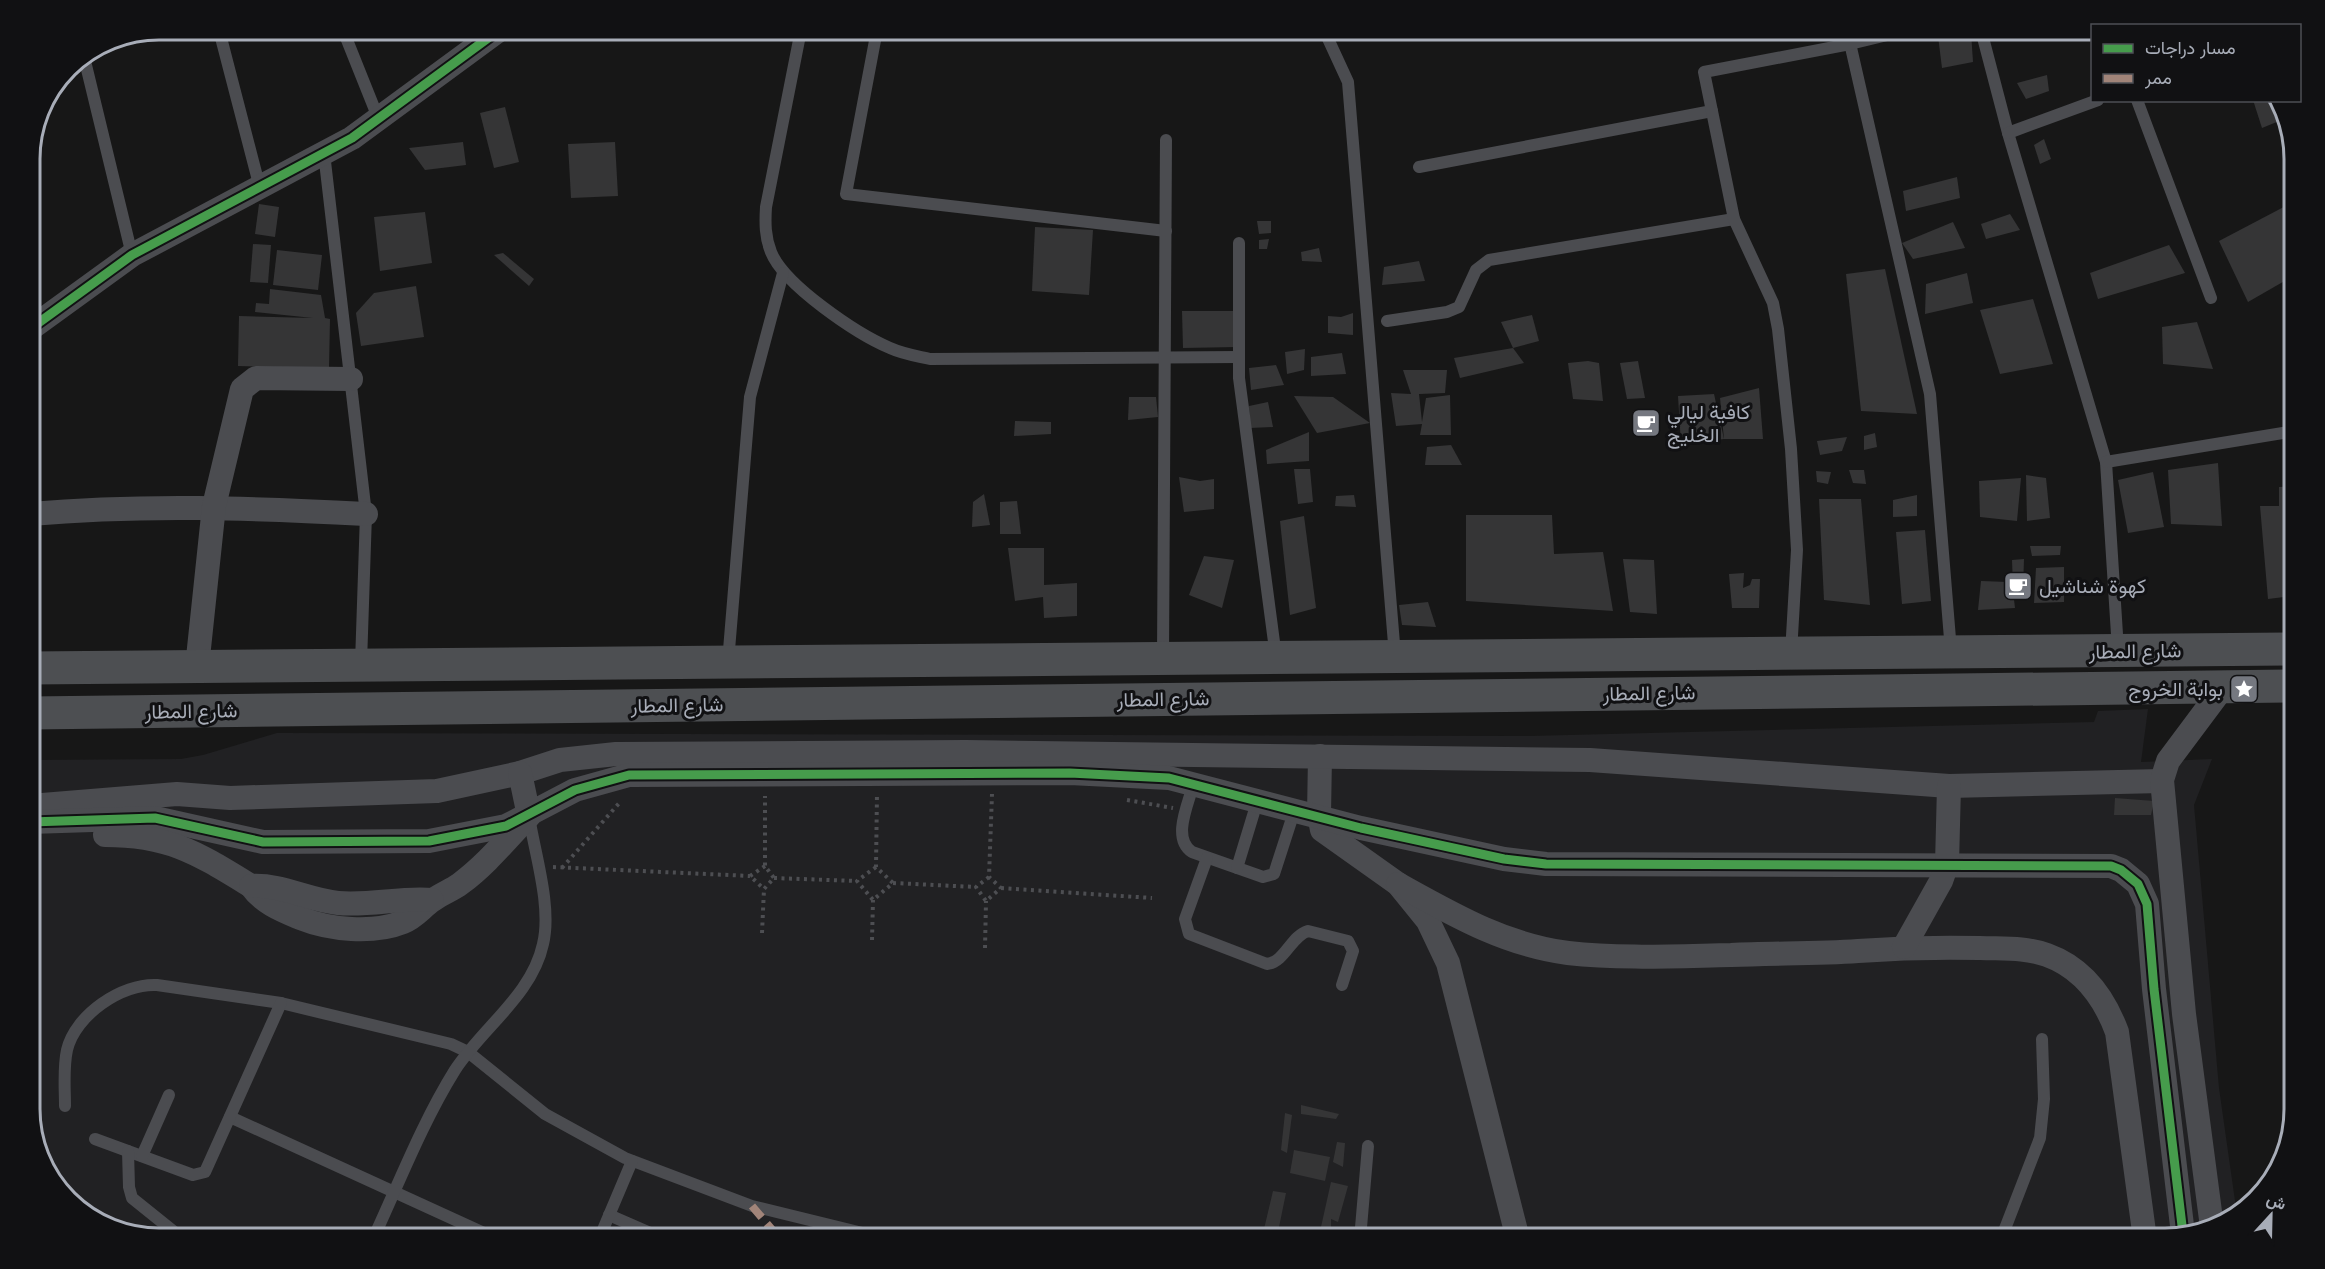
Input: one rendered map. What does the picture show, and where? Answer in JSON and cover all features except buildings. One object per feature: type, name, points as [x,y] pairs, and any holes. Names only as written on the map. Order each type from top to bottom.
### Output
[{"type":"main road","name":"شارع المطار","points":[[41,668],[2284,649]]},
{"type":"main road","name":"شارع المطار","points":[[41,713],[2284,686]]},
{"type":"street","points":[[41,321],[132,255],[260,188],[379,120],[472,40]]},
{"type":"street","points":[[197,667],[213,506],[245,384],[256,378],[351,379]]},
{"type":"street","points":[[41,513],[99,508],[213,506],[366,514]]},
{"type":"street","points":[[2211,1219],[2184,1014],[2162,781],[2168,761],[2224,686]]},
{"type":"street","points":[[41,805],[166,795],[218,798],[437,791],[520,773],[560,760],[616,754],[966,752],[1590,760],[1949,786],[2162,781]]},
{"type":"street","points":[[1320,756],[1319,815],[1322,830],[1326,836],[1398,884],[1490,933],[1529,945],[1570,953],[1678,956],[1856,951],[1904,947],[2027,949],[2067,964],[2084,977],[2099,994],[2117,1032],[2144,1228]]},
{"type":"street","points":[[520,773],[529,816]]},
{"type":"street","points":[[41,822],[155,818],[215,830],[249,840],[277,843],[429,841],[506,826],[588,785],[622,776],[651,773],[1070,773],[1169,778],[1194,782],[1361,828],[1484,855],[1546,864],[2100,865],[2121,870],[2138,884],[2147,904],[2154,989],[2182,1227]]},
{"type":"street","points":[[1904,947],[1941,881],[1947,864],[1949,786]]},
{"type":"street","points":[[215,830],[218,798]]},
{"type":"street","points":[[41,837],[129,835],[154,838],[191,850],[251,886],[273,886],[316,900],[339,903],[432,900],[472,875],[529,816]]},
{"type":"street","points":[[1398,884],[1428,921],[1448,963],[1515,1228]]},
{"type":"lane","points":[[222,40],[260,188]]},
{"type":"lane","points":[[347,40],[379,120]]},
{"type":"lane","points":[[799,40],[766,207],[765,229],[771,252],[783,273],[796,287],[873,339],[910,355],[952,361],[1239,357]]},
{"type":"lane","points":[[875,40],[846,194],[1166,231]]},
{"type":"lane","points":[[1329,40],[1348,82],[1395,657]]},
{"type":"lane","points":[[1849,40],[1930,394],[1951,653]]},
{"type":"lane","points":[[1791,654],[1797,550],[1792,459],[1778,329],[1773,303],[1734,219],[1704,72],[1867,40]]},
{"type":"lane","points":[[1984,40],[2007,133],[2106,462],[2118,651]]},
{"type":"lane","points":[[86,66],[132,255]]},
{"type":"lane","points":[[2007,133],[2092,102]]},
{"type":"lane","points":[[2138,102],[2211,298]]},
{"type":"lane","points":[[1419,167],[1712,111]]},
{"type":"lane","points":[[1163,658],[1166,140]]},
{"type":"lane","points":[[324,153],[366,514],[361,666]]},
{"type":"lane","points":[[1387,321],[1447,312],[1459,308],[1476,270],[1489,260],[1734,219]]},
{"type":"lane","points":[[1239,243],[1239,378],[1276,658]]},
{"type":"lane","points":[[728,663],[750,397],[783,273]]},
{"type":"lane","points":[[2106,462],[2284,433]]},
{"type":"lane","points":[[1194,782],[1181,840],[1192,852],[1263,877],[1274,874],[1295,809]]},
{"type":"lane","points":[[1237,868],[1258,800]]},
{"type":"lane","points":[[378,1228],[437,1102],[468,1052],[526,984],[540,956],[546,926],[529,816]]},
{"type":"lane","points":[[1207,858],[1185,919],[1189,934],[1267,964],[1275,962],[1299,935],[1308,931],[1348,942],[1353,951],[1342,985]]},
{"type":"lane","points":[[65,1106],[66,1062],[70,1040],[83,1021],[119,992],[144,984],[281,1003],[451,1044],[468,1052],[545,1114],[632,1161],[752,1206],[842,1228]]},
{"type":"lane","points":[[95,1139],[193,1175],[202,1175],[208,1168],[281,1003]]},
{"type":"lane","points":[[2005,1228],[2040,1137],[2044,1099],[2042,1039]]},
{"type":"lane","points":[[142,1156],[169,1095]]},
{"type":"lane","points":[[230,1117],[472,1228]]},
{"type":"lane","points":[[1361,1228],[1368,1146]]},
{"type":"lane","points":[[128,1151],[129,1187],[132,1198],[169,1228]]},
{"type":"lane","points":[[604,1228],[632,1161]]},
{"type":"lane","points":[[609,1215],[639,1228]]},
{"type":"path","points":[[765,788],[765,866],[774,878]]},
{"type":"path","points":[[877,788],[876,867],[893,883],[976,887],[989,878]]},
{"type":"path","points":[[989,878],[993,790]]},
{"type":"path","points":[[537,867],[750,876],[765,866]]},
{"type":"path","points":[[774,878],[858,881],[876,867]]},
{"type":"path","points":[[750,876],[764,890]]},
{"type":"path","points":[[762,933],[764,890],[774,878]]},
{"type":"path","points":[[989,878],[1000,888],[1152,898]]},
{"type":"path","points":[[858,881],[873,900],[872,940]]},
{"type":"path","points":[[873,900],[893,883]]},
{"type":"path","points":[[976,887],[986,901],[985,948]]},
{"type":"path","points":[[986,901],[1000,888]]},
{"type":"shaded area","points":[[2148,709],[2141,762],[2212,759],[2194,805],[2219,1088],[2236,1205],[2218,1216],[2189,1226],[2166,1228],[159,1228],[129,1224],[114,1219],[81,1199],[61,1176],[47,1148],[43,1133],[41,1117],[41,760],[181,759],[203,755],[277,733],[1529,736],[2094,722],[2098,711]]},
{"type":"marked path","points":[[752,1206],[771,1228]]},
{"type":"cycle path","points":[[41,321],[132,255],[352,138],[485,40]]},
{"type":"cycle path","points":[[41,822],[155,818],[263,842],[429,841],[506,826],[575,790],[629,775],[1070,773],[1169,778],[1361,828],[1504,859],[1546,864],[2111,866],[2121,870],[2138,884],[2147,904],[2154,989],[2182,1227]]},
{"type":"place","name":"كافية ليالي الخليج","points":[[1646,423]]},
{"type":"place","name":"كهوة شناشيل","points":[[2018,586]]},
{"type":"place","name":"بوابة الخروج","points":[[2244,689]]}]
